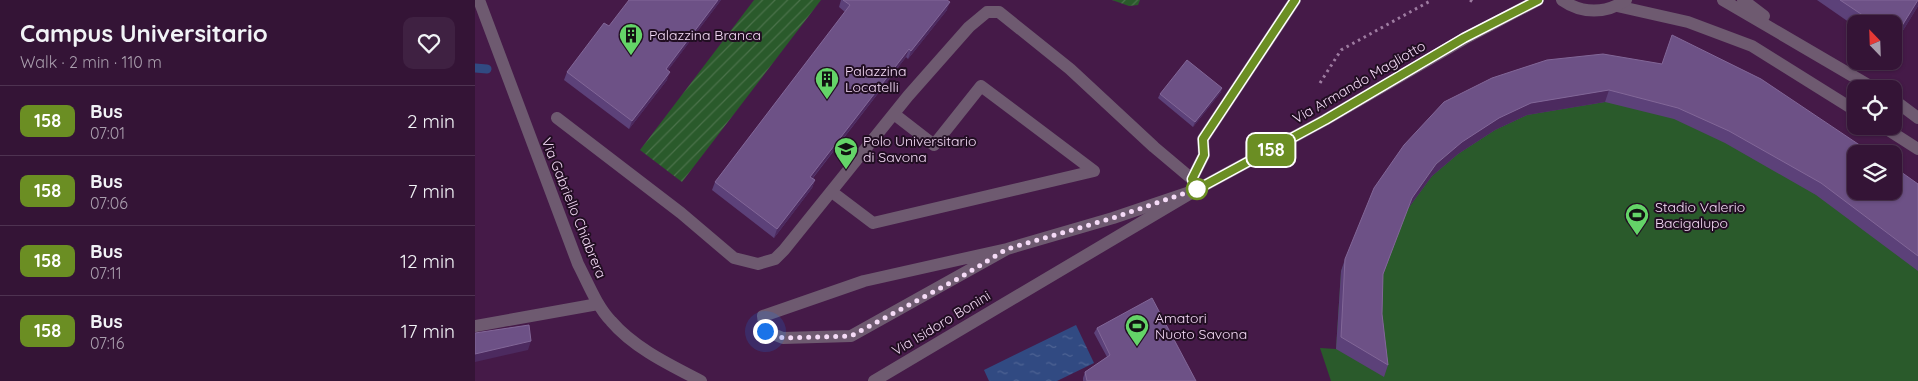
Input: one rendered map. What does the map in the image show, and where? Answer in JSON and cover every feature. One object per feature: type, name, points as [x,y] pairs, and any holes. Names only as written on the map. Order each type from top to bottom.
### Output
[{"type":"street","name":"Via Gabriello Chiabrera","points":[[479,0],[579,264],[598,304],[611,322],[640,346],[701,381]]},
{"type":"street","points":[[1007,249],[961,277],[851,336],[783,338],[765,331],[763,316],[864,281],[1007,249],[1113,218],[1194,185],[1204,155],[1203,139],[1295,0]]},
{"type":"street","name":"Via Armando Magliotto","points":[[1024,290],[1194,185],[1325,120],[1464,38],[1538,0]]},
{"type":"street","points":[[1562,0],[1576,8],[1589,11],[1621,3],[1688,22],[1752,46],[1847,105]]},
{"type":"street","points":[[1723,0],[1859,80]]},
{"type":"street","points":[[1743,0],[1810,52]]},
{"type":"street","points":[[557,118],[681,213],[734,258],[758,264],[775,259],[784,250],[894,114],[969,26],[987,12],[999,12],[1070,69],[1154,147],[1173,161],[1194,185]]},
{"type":"street","points":[[832,192],[873,223],[1094,171],[981,86],[934,144],[894,114]]},
{"type":"street","points":[[1902,106],[1918,118]]},
{"type":"street","points":[[1896,135],[1918,149]]},
{"type":"street","name":"Via Isidoro Bonini","points":[[874,381],[1024,290]]},
{"type":"street","points":[[475,326],[598,304]]},
{"type":"path","points":[[1320,83],[1341,50],[1432,0]]},
{"type":"green space","points":[[754,0],[821,0],[682,182],[640,150]]},
{"type":"green space","points":[[1112,0],[1140,0],[1138,5],[1129,6]]},
{"type":"green space","name":"Stadio Valerio Bacigalupo","points":[[1599,65],[1847,187],[1847,200],[1902,200],[1902,193],[1918,198],[1918,381],[1331,381],[1320,348],[1336,349],[1341,271],[1370,200]]},
{"type":"water","points":[[1076,325],[1094,363],[1057,381],[989,381],[984,370]]},
{"type":"building","name":"Palazzina Branca","points":[[629,0],[718,0],[666,69],[670,72],[632,121],[567,72],[604,23],[609,26]]},
{"type":"building","name":"Palazzina Locatelli","points":[[843,0],[947,0],[950,2],[911,51],[909,49],[810,177],[815,180],[777,229],[715,182],[850,5]]},
{"type":"building","points":[[1840,0],[1918,0],[1903,24],[1903,15],[1862,15]]},
{"type":"building","points":[[1672,35],[1761,79],[1860,145],[1847,145],[1847,200],[1902,200],[1902,173],[1918,184],[1918,256],[1821,183],[1729,131],[1678,108],[1609,90],[1531,103],[1499,118],[1462,142],[1436,164],[1412,198],[1383,274],[1382,314],[1388,365],[1341,337],[1345,259],[1374,188],[1404,145],[1444,102],[1492,78],[1547,60],[1603,54],[1662,64]]},
{"type":"building","points":[[1187,60],[1222,88],[1195,122],[1160,94]]},
{"type":"building","name":"Amatori Nuoto Savona","points":[[1152,298],[1196,381],[1087,381],[1085,372],[1110,355],[1097,328]]},
{"type":"building","points":[[529,325],[531,341],[475,354],[475,333]]},
{"type":"waterway","points":[[475,68],[487,69]]},
{"type":"bus line","name":"158","points":[[1295,0],[1203,139],[1204,155],[1192,179],[1196,190],[1325,120],[1464,38],[1538,0]]},
{"type":"place","name":"Palazzina Branca","points":[[631,56]]},
{"type":"place","name":"Palazzina Locatelli","points":[[827,100]]},
{"type":"place","name":"Polo Universitario di Savona","points":[[846,170]]},
{"type":"place","name":"Stadio Valerio Bacigalupo","points":[[1637,236]]},
{"type":"place","name":"Amatori Nuoto Savona","points":[[1137,347]]},
{"type":"route","points":[[765,331],[783,338],[851,336],[961,277],[1007,249],[1113,218],[1197,189]]}]
